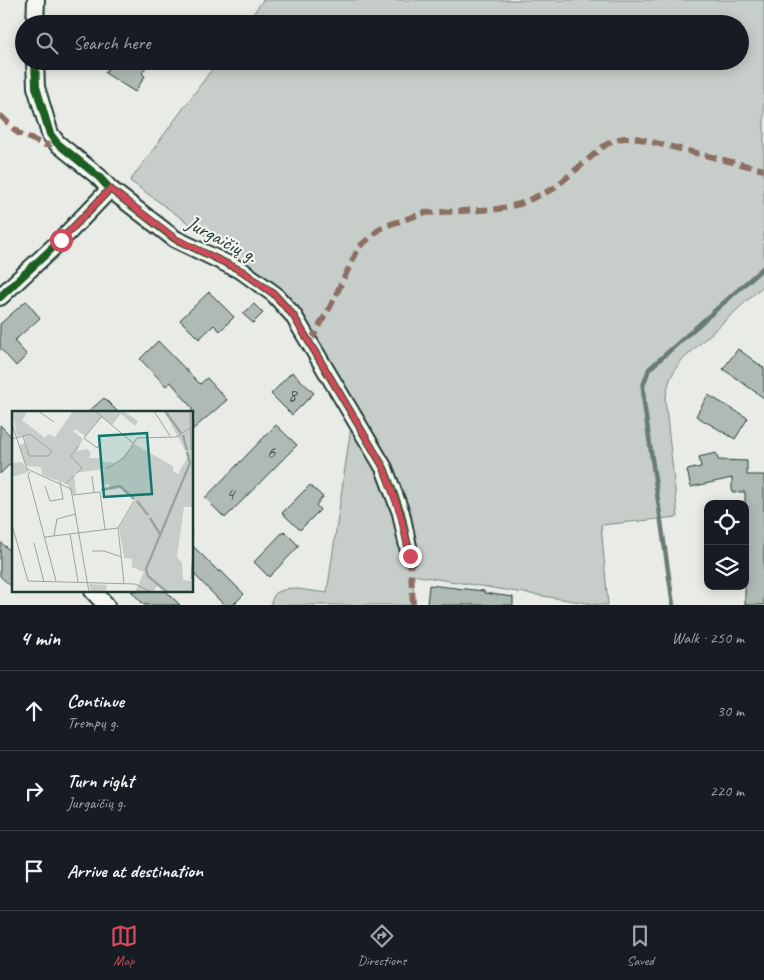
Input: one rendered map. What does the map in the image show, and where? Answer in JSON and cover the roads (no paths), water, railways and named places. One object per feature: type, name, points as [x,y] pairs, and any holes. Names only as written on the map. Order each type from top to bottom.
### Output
[{"type":"street","points":[[35,15],[36,0]]},
{"type":"street","name":"Jurgaičių g.","points":[[35,70],[36,87],[50,134],[58,143],[99,177],[110,189],[176,239],[242,271],[274,294],[293,315],[384,468],[400,513],[410,556]]},
{"type":"street","points":[[0,297],[61,240],[110,189]]},
{"type":"street","points":[[94,592],[106,605]]},
{"type":"waterway","points":[[673,605],[643,386],[649,369],[764,267]]}]
